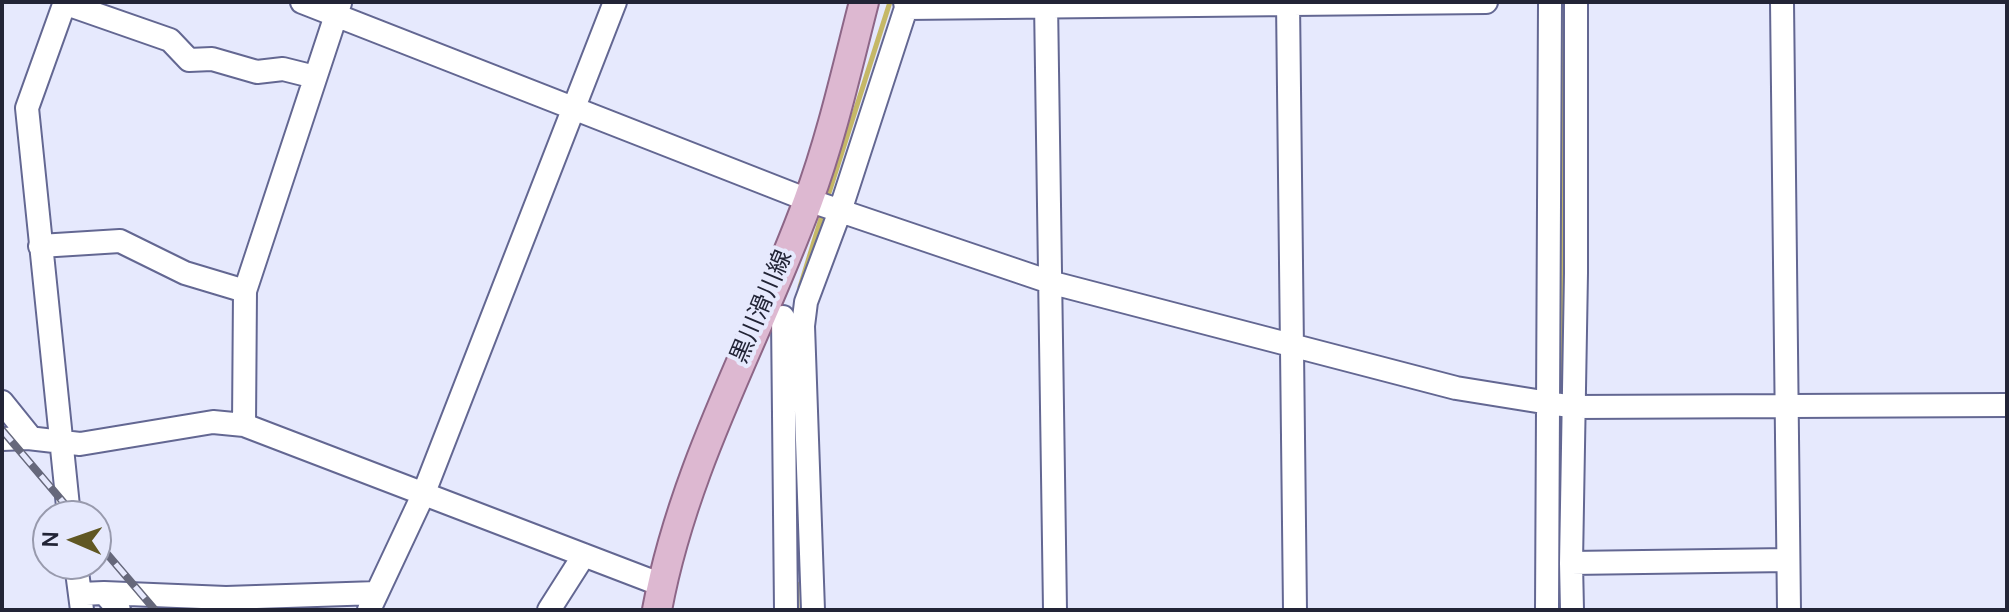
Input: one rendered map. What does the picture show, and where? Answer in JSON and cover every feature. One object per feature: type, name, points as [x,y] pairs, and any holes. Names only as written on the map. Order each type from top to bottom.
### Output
[{"type":"main road","name":"黒川滑川線","points":[[659,598],[687,492],[808,200],[864,2]]},
{"type":"street","points":[[302,2],[338,8],[574,108],[808,200],[1053,283],[1456,388],[1557,405],[2007,405]]},
{"type":"street","points":[[78,580],[81,602],[373,602],[423,495],[615,2]]},
{"type":"street","points":[[813,610],[803,326],[806,302],[840,211],[906,5],[1486,2]]},
{"type":"street","points":[[1550,2],[1557,405],[1571,563],[1572,610]]},
{"type":"street","points":[[1547,610],[1576,2]]},
{"type":"street","points":[[1782,2],[1789,610]]},
{"type":"street","points":[[67,500],[58,440],[27,108],[64,3],[170,40],[189,60],[212,59],[257,72],[283,69],[315,77]]},
{"type":"street","points":[[1288,3],[1295,610]]},
{"type":"street","points":[[1046,5],[1053,283],[1055,610]]},
{"type":"street","points":[[244,425],[245,291],[338,8]]},
{"type":"street","points":[[40,246],[120,241],[185,273],[245,291]]},
{"type":"street","points":[[783,317],[786,610]]},
{"type":"street","points":[[2,402],[31,438]]},
{"type":"street","points":[[2,439],[31,438],[80,444],[213,422],[244,425],[584,555],[659,598]]},
{"type":"street","points":[[549,610],[584,555]]},
{"type":"street","points":[[1571,563],[1788,560]]},
{"type":"waterway","points":[[827,199],[890,2]]},
{"type":"waterway","points":[[1562,397],[1565,2]]},
{"type":"waterway","points":[[800,287],[823,212]]},
{"type":"waterway","points":[[795,408],[796,514]]},
{"type":"waterway","points":[[1562,411],[1562,445]]},
{"type":"waterway","points":[[797,584],[797,610]]},
{"type":"railway","points":[[2,430],[61,500]]},
{"type":"railway","points":[[112,560],[155,610]]}]
